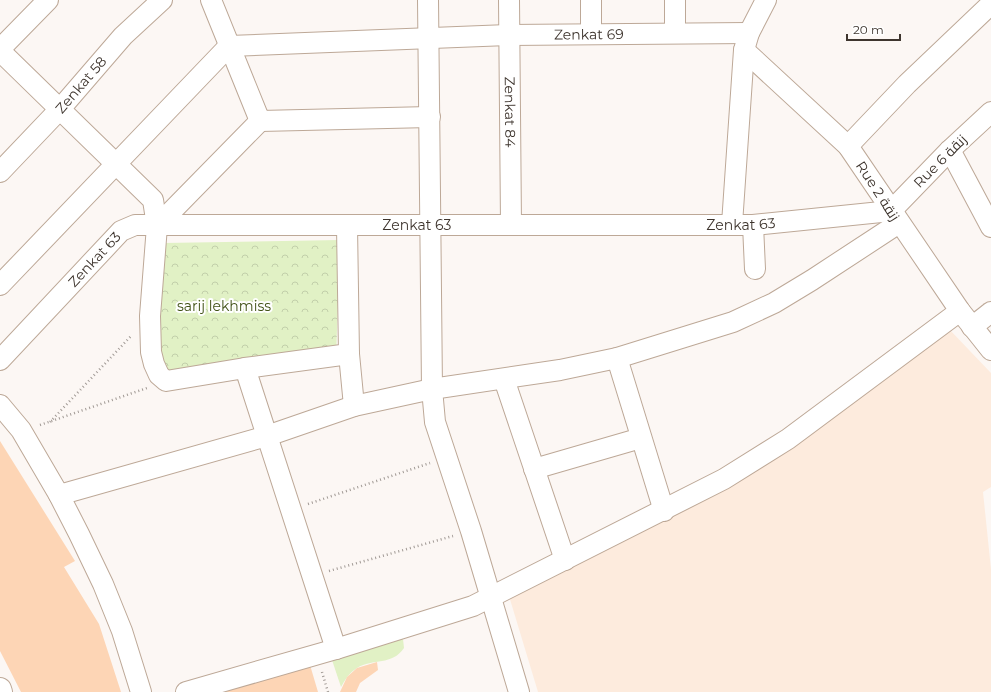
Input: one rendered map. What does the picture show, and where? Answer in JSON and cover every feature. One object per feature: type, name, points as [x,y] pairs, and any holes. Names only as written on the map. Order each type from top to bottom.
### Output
[{"type":"street","points":[[48,0],[0,50],[153,200],[157,226],[150,316],[150,352],[159,375],[166,381],[349,354]]},
{"type":"street","name":"Zenkat 58","points":[[0,172],[60,109],[123,36],[162,0]]},
{"type":"street","points":[[210,0],[260,121]]},
{"type":"street","points":[[428,0],[432,388],[435,422],[471,531],[519,692]]},
{"type":"street","name":"Zenkat 84","points":[[509,0],[508,35],[511,224]]},
{"type":"street","points":[[591,0],[591,33]]},
{"type":"street","points":[[675,0],[675,33]]},
{"type":"street","points":[[732,224],[746,41],[766,0]]},
{"type":"street","points":[[848,146],[907,84],[991,4]]},
{"type":"street","name":"Zenkat 69","points":[[229,46],[591,33],[675,33],[746,41]]},
{"type":"street","name":"Rue 2 زنقة","points":[[746,41],[848,146],[966,319],[991,350]]},
{"type":"street","points":[[0,285],[229,46]]},
{"type":"street","name":"Rue 6 زنقة","points":[[59,495],[266,436],[354,406],[432,388],[560,370],[617,358],[733,322],[774,303],[812,280],[895,217],[950,150],[991,112]]},
{"type":"street","points":[[157,226],[260,121],[430,117]]},
{"type":"street","points":[[950,150],[991,227]]},
{"type":"street","name":"Zenkat 63","points":[[0,360],[121,231],[135,225],[753,225],[895,217]]},
{"type":"street","points":[[753,225],[755,269]]},
{"type":"street","points":[[347,226],[349,354],[354,406]]},
{"type":"street","points":[[186,692],[336,649],[473,606],[664,511],[724,479],[788,439],[966,319],[991,312]]},
{"type":"street","points":[[617,358],[664,511]]},
{"type":"street","points":[[246,368],[266,436],[336,649]]},
{"type":"street","points":[[504,379],[565,560]]},
{"type":"street","points":[[0,405],[21,430],[59,495],[103,584],[122,631],[141,692]]},
{"type":"street","points":[[534,469],[641,438]]},
{"type":"path","points":[[50,422],[150,316]]},
{"type":"path","points":[[21,430],[50,422],[166,381]]},
{"type":"path","points":[[290,510],[447,457]]},
{"type":"path","points":[[312,575],[471,531]]},
{"type":"shaded area","points":[[949,329],[991,373],[991,487],[983,492],[991,569],[991,692],[538,692],[509,596],[629,539],[696,502]]},
{"type":"green space","name":"sarij lekhmiss","points":[[340,240],[336,359],[174,384],[160,358],[157,298],[163,243]]},
{"type":"green space","points":[[403,639],[404,648],[399,654],[388,660],[369,663],[357,668],[349,674],[341,687],[332,660]]},
{"type":"building","points":[[0,441],[75,561],[64,567],[99,624],[121,692],[21,692],[0,651]]},
{"type":"building","points":[[377,662],[378,670],[360,683],[356,692],[340,692],[347,677],[357,668]]},
{"type":"building","points":[[310,665],[318,692],[218,692]]}]
